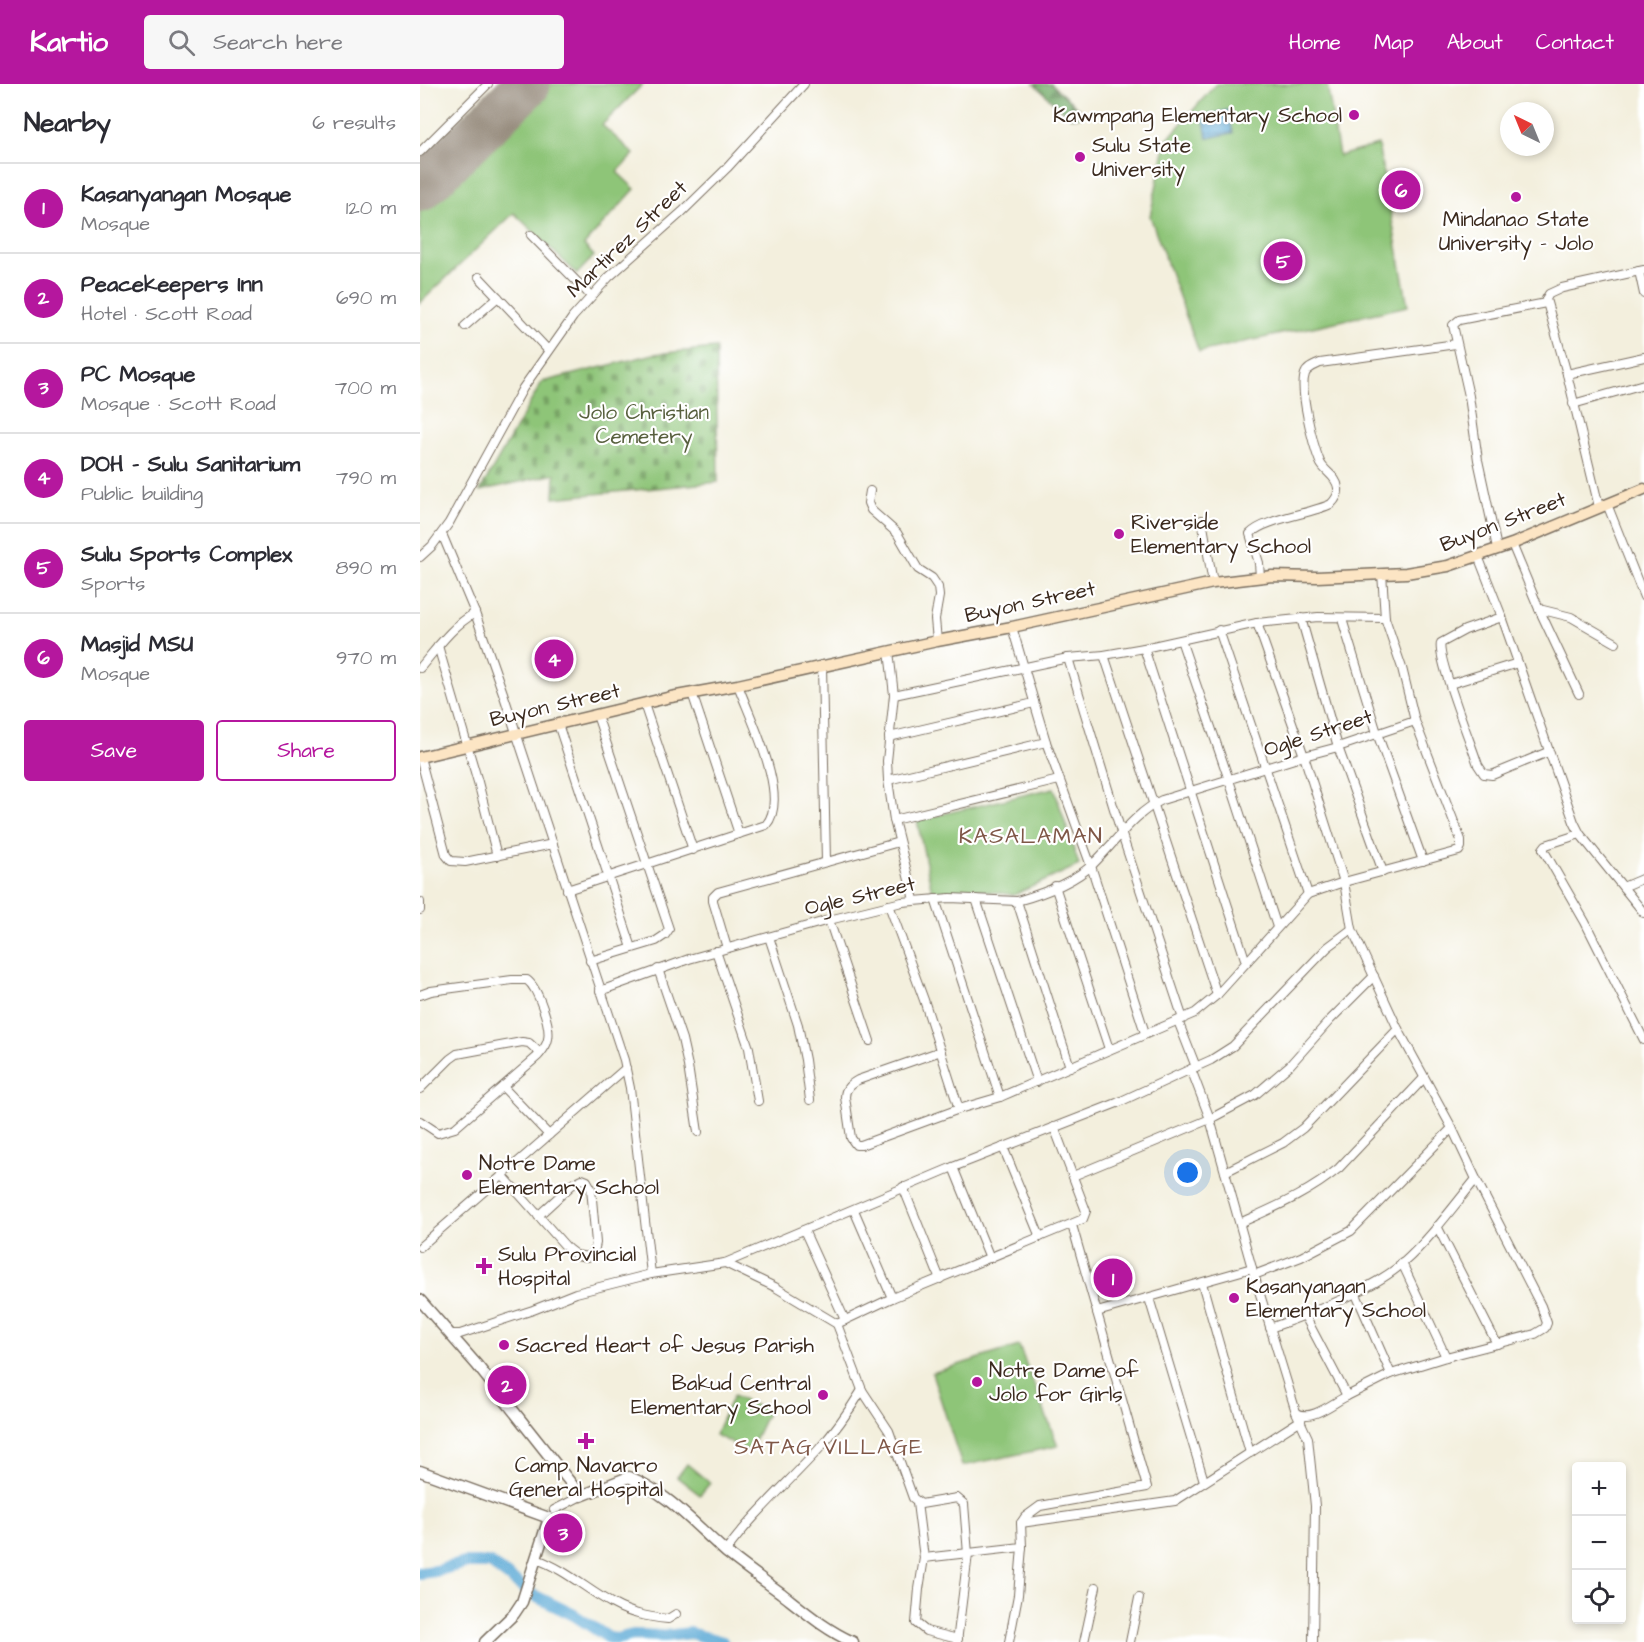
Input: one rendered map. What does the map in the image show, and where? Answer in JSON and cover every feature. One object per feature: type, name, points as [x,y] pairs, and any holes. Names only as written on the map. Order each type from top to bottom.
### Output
[{"type":"main road","name":"Buyon Street","points":[[420,757],[692,693],[1213,583],[1260,577],[1406,573],[1448,566],[1512,544],[1644,489]]},
{"type":"street","points":[[420,152],[488,84]]},
{"type":"street","name":"Martirez Street","points":[[420,557],[442,534],[522,388],[548,350],[591,296],[727,168],[804,84]]},
{"type":"street","points":[[531,235],[591,296]]},
{"type":"street","points":[[1644,294],[1641,271],[1562,288],[1549,294],[1546,303],[1603,506],[1644,597]]},
{"type":"street","points":[[479,277],[548,350]]},
{"type":"street","points":[[465,326],[498,297]]},
{"type":"street","points":[[1497,548],[1478,460],[1469,396],[1453,325],[1456,321],[1546,303]]},
{"type":"street","points":[[1260,577],[1259,563],[1250,537],[1254,531],[1277,521],[1321,509],[1336,499],[1339,491],[1336,481],[1321,465],[1315,448],[1305,397],[1305,375],[1308,369],[1320,363],[1456,344]]},
{"type":"street","points":[[1567,374],[1644,357]]},
{"type":"street","points":[[1573,404],[1644,384]]},
{"type":"street","points":[[870,491],[868,503],[871,510],[897,532],[918,569],[932,578],[938,586],[939,596],[934,619],[937,641]]},
{"type":"street","points":[[1202,520],[1213,583]]},
{"type":"street","points":[[442,534],[475,613],[626,1068],[651,1274]]},
{"type":"street","points":[[1512,544],[1539,609],[1579,694]]},
{"type":"street","points":[[1478,556],[1502,617],[1565,801],[1580,834],[1623,887],[1640,902],[1644,914]]},
{"type":"street","points":[[941,1051],[858,1080],[850,1085],[845,1097],[851,1138],[856,1145],[958,1109],[1000,1097],[1195,1013],[1217,995],[1308,894],[1457,852],[1460,849],[1461,844],[1415,721],[1402,668],[1385,618],[1382,573]]},
{"type":"street","points":[[1539,609],[1571,617],[1616,642]]},
{"type":"street","points":[[420,668],[462,620],[475,613]]},
{"type":"street","points":[[1502,617],[1465,630],[1441,643],[1440,653],[1450,684],[1478,765],[1484,774],[1492,775],[1548,752]]},
{"type":"street","points":[[894,694],[1068,658],[1144,648],[1257,623],[1301,618],[1385,618]]},
{"type":"street","points":[[1301,618],[1338,747],[1383,872]]},
{"type":"street","points":[[1342,619],[1377,733],[1424,861]]},
{"type":"street","points":[[1257,623],[1304,756],[1344,882],[1352,929],[1398,1029],[1452,1128],[1541,1306],[1547,1323],[1541,1331],[1391,1374],[1309,1416],[1301,1416],[1296,1412]]},
{"type":"street","points":[[1012,627],[1046,742],[1091,866],[1145,1033]]},
{"type":"street","points":[[1219,630],[1308,894]]},
{"type":"street","points":[[1181,640],[1277,927]]},
{"type":"street","points":[[438,646],[468,746],[497,856]]},
{"type":"street","points":[[1144,648],[1246,962]]},
{"type":"street","points":[[889,651],[894,694],[889,737],[888,780],[894,820],[914,900]]},
{"type":"street","points":[[1104,655],[1217,995]]},
{"type":"street","points":[[1068,658],[1226,1172],[1270,1328],[1296,1412],[1308,1438],[1315,1506],[1312,1642]]},
{"type":"street","points":[[1450,684],[1518,663]]},
{"type":"street","points":[[822,665],[826,862]]},
{"type":"street","points":[[567,890],[766,825],[773,808],[772,786],[765,756],[738,685]]},
{"type":"street","points":[[692,693],[739,834]]},
{"type":"street","points":[[889,737],[1034,703]]},
{"type":"street","points":[[644,704],[693,850]]},
{"type":"street","points":[[590,961],[656,941],[669,929],[597,715]]},
{"type":"street","name":"Ogle Street","points":[[600,991],[658,969],[716,951],[889,905],[935,899],[1017,901],[1074,878],[1091,866],[1153,804],[1415,721]]},
{"type":"street","points":[[558,724],[632,948]]},
{"type":"street","points":[[888,780],[1046,742]]},
{"type":"street","points":[[420,757],[448,859],[454,863],[553,844]]},
{"type":"street","points":[[894,820],[1059,780]]},
{"type":"street","points":[[1580,834],[1546,845],[1543,849],[1585,922],[1644,1040]]},
{"type":"street","points":[[727,948],[713,901],[715,894],[899,842]]},
{"type":"street","points":[[1623,887],[1644,878]]},
{"type":"street","points":[[1055,886],[1109,1049]]},
{"type":"street","points":[[935,899],[1000,1097]]},
{"type":"street","points":[[976,899],[1037,1082]]},
{"type":"street","points":[[1017,901],[1070,1067]]},
{"type":"street","points":[[420,902],[420,910]]},
{"type":"street","points":[[889,905],[941,1051],[958,1109]]},
{"type":"street","points":[[829,920],[870,1041]]},
{"type":"street","points":[[450,1334],[460,1334],[576,1293],[651,1274],[725,1263],[854,1210],[903,1187],[1117,1103],[1212,1060],[1233,1046],[1320,954],[1352,929]]},
{"type":"street","points":[[769,937],[798,1025],[810,1100]]},
{"type":"street","points":[[716,951],[749,1048],[758,1101]]},
{"type":"street","points":[[658,969],[682,1039],[698,1132]]},
{"type":"street","points":[[1073,1176],[1210,1119],[1255,1095],[1278,1077],[1374,976]]},
{"type":"street","points":[[420,995],[431,991],[527,980],[536,991],[548,1028],[548,1041],[540,1053],[460,1124],[447,1132],[435,1132],[420,1121]]},
{"type":"street","points":[[1226,1172],[1271,1150],[1303,1128],[1398,1029]]},
{"type":"street","points":[[420,1089],[457,1054],[522,1042],[529,1043],[540,1053]]},
{"type":"street","points":[[420,1247],[626,1068]]},
{"type":"street","points":[[1240,1223],[1324,1181],[1424,1078]]},
{"type":"street","points":[[503,1087],[549,1135]]},
{"type":"street","points":[[841,1322],[892,1298],[1083,1219],[1086,1212],[1054,1126]]},
{"type":"street","points":[[1097,1312],[1301,1257],[1351,1231],[1452,1128]]},
{"type":"street","points":[[1003,1148],[1040,1237]]},
{"type":"street","points":[[953,1167],[990,1258]]},
{"type":"street","points":[[503,1176],[538,1216],[575,1255],[588,1257],[594,1252],[596,1243],[593,1208],[591,1188],[587,1181],[577,1181],[538,1216]]},
{"type":"street","points":[[1270,1328],[1305,1316],[1383,1277],[1402,1263],[1437,1226],[1476,1179]]},
{"type":"street","points":[[903,1187],[940,1279]]},
{"type":"street","points":[[854,1210],[892,1298]]},
{"type":"street","points":[[1010,1642],[1018,1595],[1022,1547],[1021,1523],[1030,1512],[1040,1506],[1147,1487],[1072,1225]]},
{"type":"street","points":[[1437,1226],[1497,1344]]},
{"type":"street","points":[[804,1230],[841,1322],[862,1390],[890,1431],[913,1498],[917,1503],[924,1558],[916,1623],[926,1631],[957,1640],[968,1554],[963,1502],[952,1498],[917,1503]]},
{"type":"street","points":[[725,1263],[841,1322]]},
{"type":"street","points":[[1402,1263],[1446,1357]]},
{"type":"street","points":[[1202,1283],[1250,1453]]},
{"type":"street","points":[[1355,1292],[1391,1374]]},
{"type":"street","points":[[1149,1298],[1204,1481]]},
{"type":"street","points":[[420,1300],[581,1496]]},
{"type":"street","points":[[1305,1316],[1347,1396]]},
{"type":"street","points":[[726,1551],[770,1499],[826,1441],[862,1390]]},
{"type":"street","points":[[1021,1523],[1175,1501],[1301,1420]]},
{"type":"street","points":[[420,1471],[549,1518],[527,1592],[514,1614],[484,1642]]},
{"type":"street","points":[[554,1510],[581,1496],[629,1478],[637,1480],[662,1496],[704,1529],[726,1551],[821,1624],[853,1642]]},
{"type":"street","points":[[924,1558],[1022,1547]]},
{"type":"street","points":[[536,1559],[558,1568],[613,1604],[636,1614],[668,1619],[676,1614]]},
{"type":"street","points":[[1084,1642],[1096,1587]]},
{"type":"street","points":[[1130,1642],[1139,1598]]},
{"type":"green space","points":[[497,84],[504,84],[420,166],[420,160]]},
{"type":"green space","points":[[549,84],[643,84],[602,125],[634,154],[617,172],[635,189],[584,245],[594,256],[577,274],[514,213],[420,303],[420,210]]},
{"type":"green space","points":[[1034,84],[1051,84],[1080,110],[1082,115],[1070,117]]},
{"type":"green space","points":[[1216,84],[1327,84],[1339,156],[1378,145],[1408,306],[1199,352],[1150,216],[1166,141]]},
{"type":"green space","name":"Jolo Christian Cemetery","points":[[716,348],[718,482],[554,498],[555,474],[480,491],[542,382],[654,354]]},
{"type":"green space","points":[[1054,788],[1079,865],[1014,895],[979,890],[933,897],[917,820]]},
{"type":"green space","points":[[1019,1346],[1058,1446],[962,1466],[932,1373]]},
{"type":"green space","points":[[733,1396],[768,1411],[749,1451],[715,1435]]},
{"type":"green space","points":[[687,1464],[710,1483],[700,1495],[677,1477]]},
{"type":"water","points":[[1228,110],[1233,133],[1207,138],[1203,116]]},
{"type":"waterway","points":[[420,1573],[465,1563],[490,1563],[533,1595],[574,1615],[609,1638],[690,1633],[723,1642]]},
{"type":"runway","points":[[420,189],[528,84]]},
{"type":"place","name":"Kawmpang Elementary School","points":[[1354,115]]},
{"type":"place","name":"Sulu State University","points":[[1080,157]]},
{"type":"place","name":"Masjid MSU","points":[[1401,190]]},
{"type":"place","name":"Mindanao State University - Jolo","points":[[1516,197]]},
{"type":"place","name":"Sulu Sports Complex","points":[[1283,261]]},
{"type":"place","name":"Riverside Elementary School","points":[[1119,534]]},
{"type":"place","name":"DOH - Sulu Sanitarium","points":[[554,659]]},
{"type":"place","name":"Notre Dame Elementary School","points":[[467,1175]]},
{"type":"place","name":"Sulu Provincial Hospital","points":[[484,1266]]},
{"type":"place","name":"Kasanyangan Mosque","points":[[1113,1278]]},
{"type":"place","name":"Kasanyangan Elementary School","points":[[1234,1298]]},
{"type":"place","name":"Sacred Heart of Jesus Parish","points":[[504,1345]]},
{"type":"place","name":"Notre Dame of Jolo for Girls","points":[[977,1382]]},
{"type":"place","name":"Peacekeepers Inn","points":[[507,1385]]},
{"type":"place","name":"Bakud Central Elementary School","points":[[823,1395]]},
{"type":"place","name":"Camp Navarro General Hospital","points":[[586,1441]]},
{"type":"place","name":"PC Mosque","points":[[563,1533]]},
{"type":"district","name":"KASALAMAN","points":[[1031,836]]},
{"type":"district","name":"SATAG VILLAGE","points":[[829,1447]]}]
